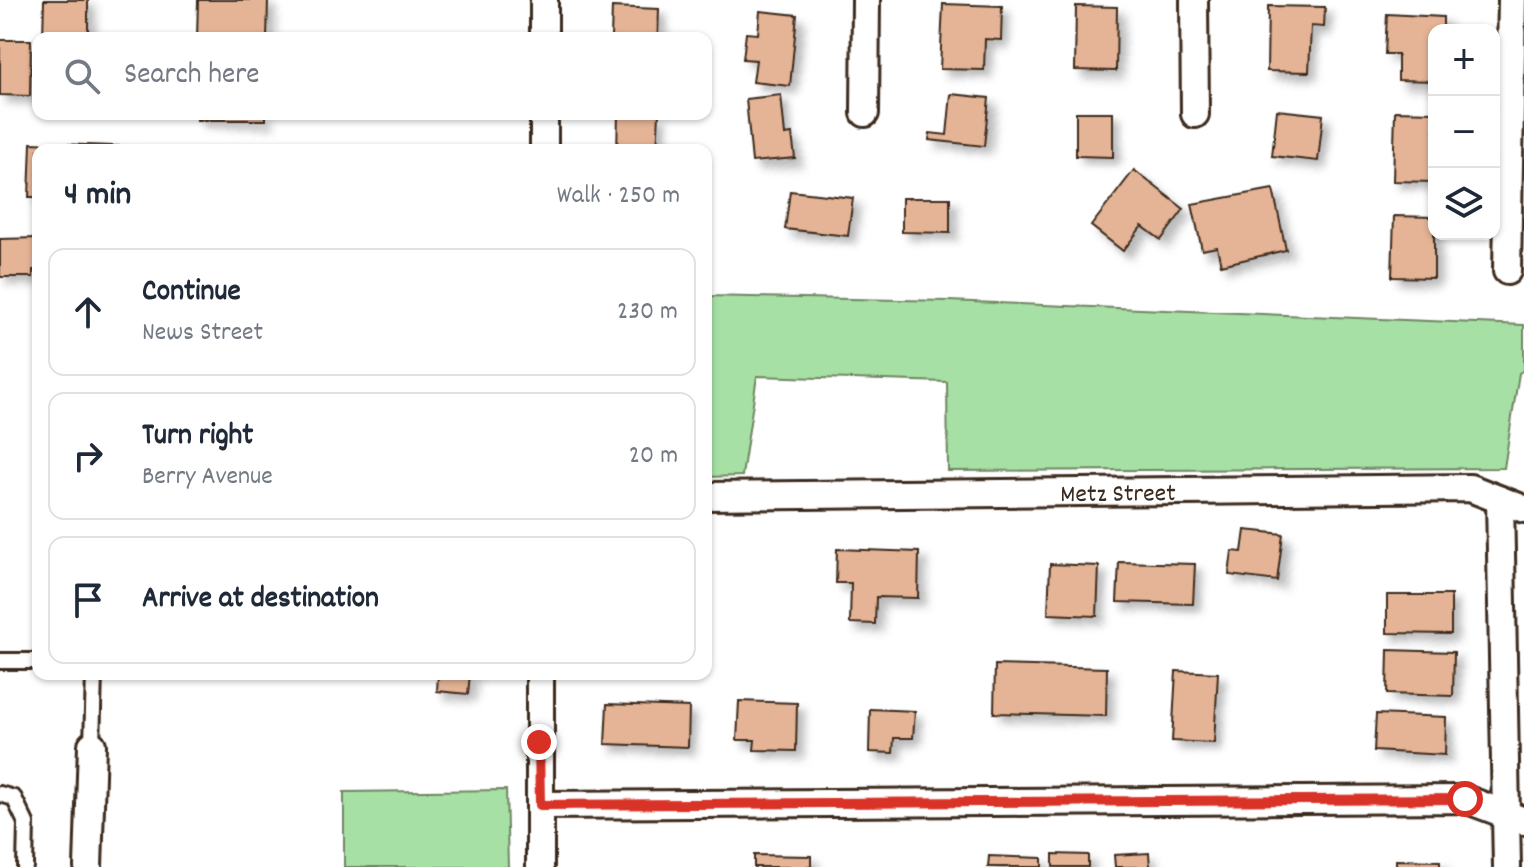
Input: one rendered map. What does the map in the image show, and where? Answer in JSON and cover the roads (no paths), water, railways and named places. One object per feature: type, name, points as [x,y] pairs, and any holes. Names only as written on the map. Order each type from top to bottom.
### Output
[{"type":"street","points":[[544,0],[544,32]]},
{"type":"street","points":[[865,113],[866,0]]},
{"type":"street","points":[[1194,0],[1195,114]]},
{"type":"street","points":[[1507,271],[1512,0]]},
{"type":"street","points":[[544,120],[544,144]]},
{"type":"street","name":"Metz Street","points":[[712,496],[1470,488],[1512,504]]},
{"type":"street","points":[[1507,867],[1515,818],[1512,504]]},
{"type":"street","points":[[540,680],[540,867]]},
{"type":"street","points":[[88,867],[92,745]]},
{"type":"street","points":[[540,805],[1465,799],[1515,818]]},
{"type":"lane","points":[[0,661],[32,661]]},
{"type":"lane","points":[[92,745],[94,680]]},
{"type":"lane","points":[[0,794],[14,798],[26,823],[25,867]]}]
